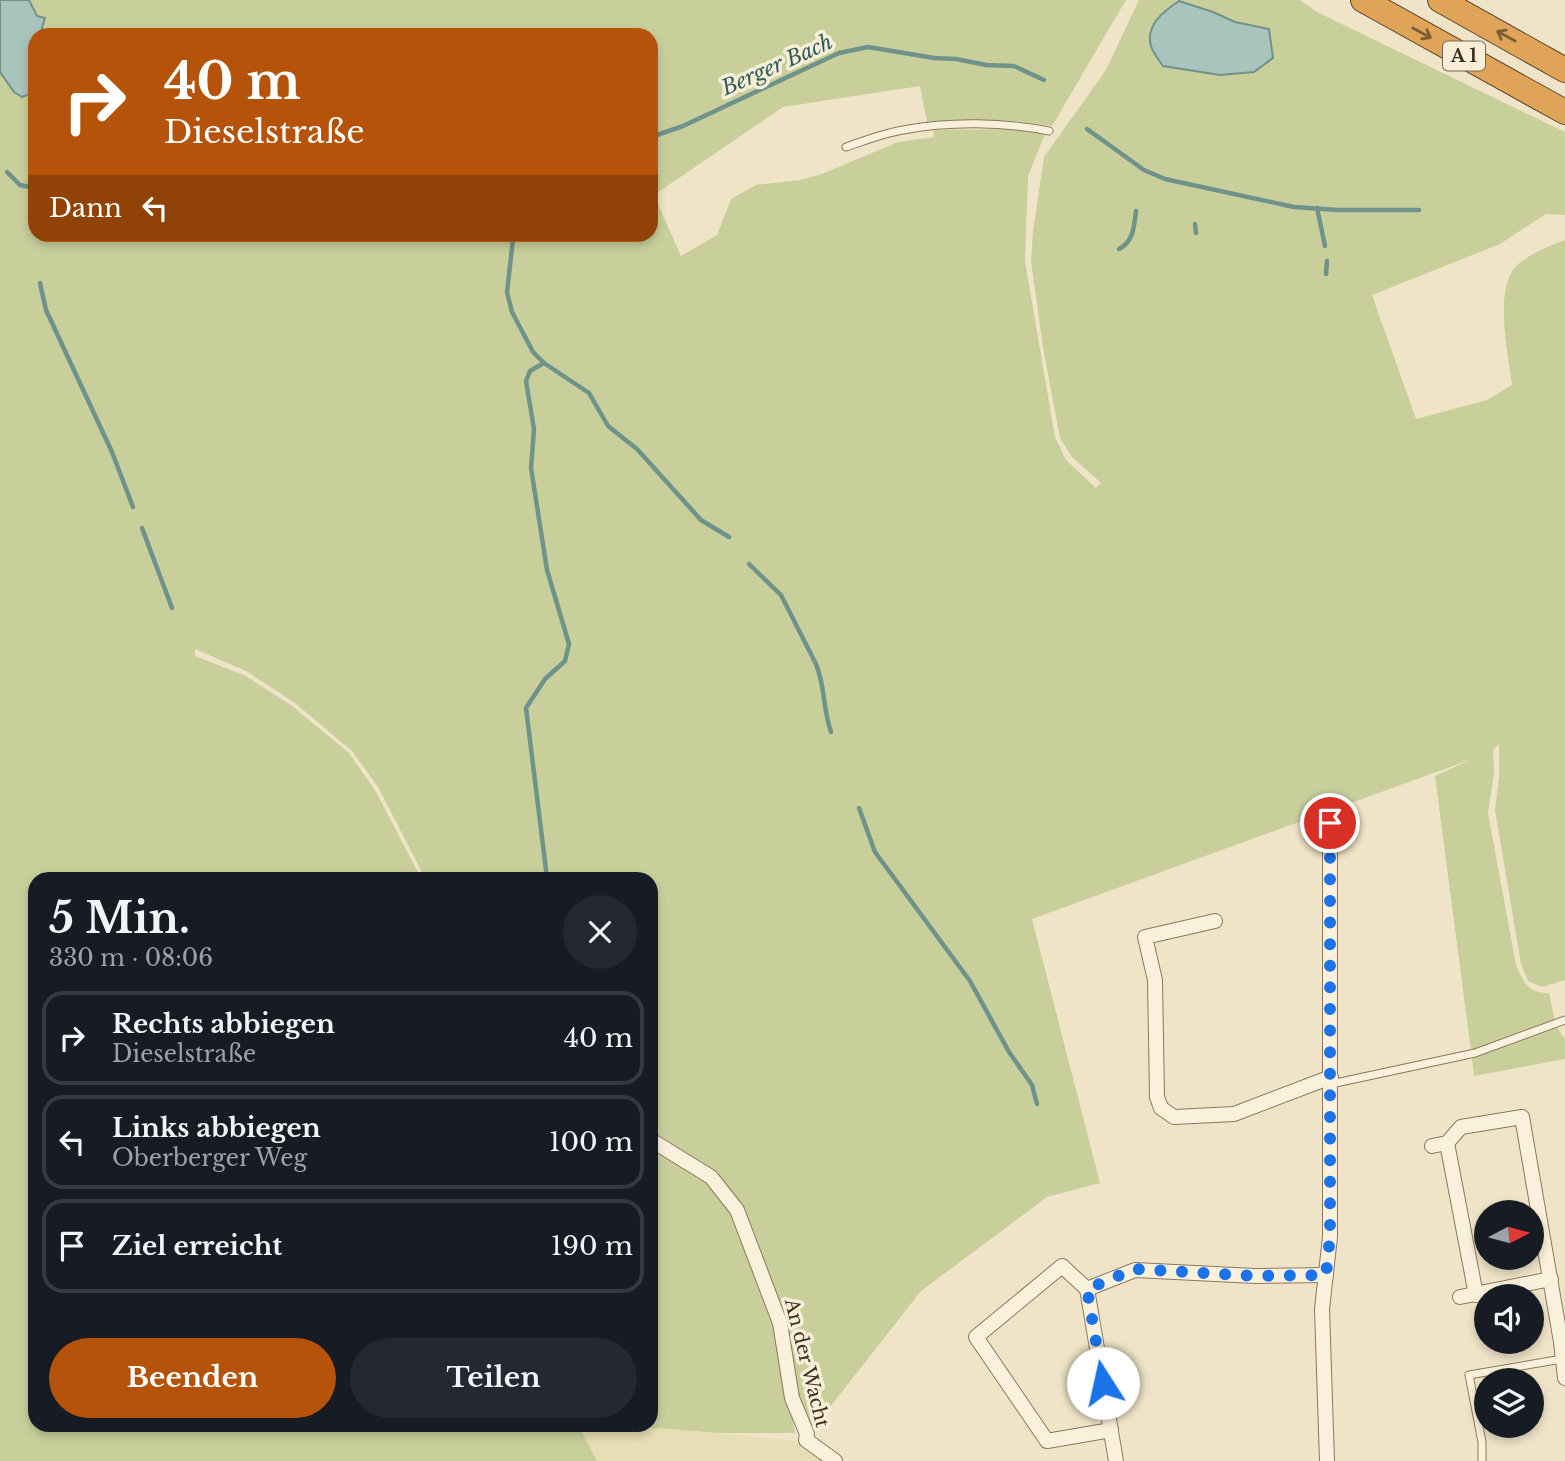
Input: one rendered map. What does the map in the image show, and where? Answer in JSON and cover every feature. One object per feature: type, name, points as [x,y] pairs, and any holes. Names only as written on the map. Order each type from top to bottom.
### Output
[{"type":"highway","name":"A 1","points":[[1363,0],[1565,112]]},
{"type":"highway","name":"A 1","points":[[1440,0],[1565,70]]},
{"type":"street","points":[[1327,1461],[1322,1309],[1330,1237],[1330,823]]},
{"type":"street","points":[[1215,920],[1145,937],[1155,980],[1157,1097],[1161,1108],[1174,1117],[1234,1114],[1331,1081]]},
{"type":"street","points":[[1432,1146],[1447,1143],[1461,1127],[1522,1117],[1563,1342],[1565,1378]]},
{"type":"street","points":[[1447,1143],[1474,1284]]},
{"type":"street","name":"An der Wacht","points":[[658,1144],[711,1177],[737,1210],[780,1323],[792,1398],[807,1434],[806,1440],[835,1461]]},
{"type":"street","points":[[1111,1430],[1046,1441],[976,1337],[1062,1266],[1087,1289],[1111,1430],[1116,1461]]},
{"type":"street","points":[[1087,1289],[1135,1269],[1255,1276],[1326,1275]]},
{"type":"street","points":[[1526,1284],[1551,1279]]},
{"type":"street","points":[[1460,1297],[1474,1294]]},
{"type":"lane","points":[[846,147],[902,130],[932,126],[1023,125],[1049,131]]},
{"type":"lane","points":[[1331,1081],[1475,1053],[1565,1020]]},
{"type":"lane","points":[[1482,1461],[1482,1442],[1469,1375],[1562,1359]]},
{"type":"shaded area","points":[[658,1428],[792,1440],[822,1461],[597,1461],[582,1432],[658,1432]]},
{"type":"green space","points":[[0,0],[1126,0],[1052,126],[1016,121],[927,122],[920,86],[783,107],[658,192],[658,28],[28,28],[28,242],[658,242],[658,204],[681,256],[717,235],[731,199],[756,185],[800,180],[822,174],[898,142],[934,137],[933,130],[1023,129],[1045,134],[1028,176],[1025,261],[1055,437],[1066,460],[1096,488],[1101,483],[1072,457],[1060,438],[1031,261],[1033,231],[1044,157],[1106,70],[1139,0],[1300,0],[1317,12],[1565,132],[1565,215],[1546,214],[1500,244],[1372,295],[1416,419],[1487,400],[1512,385],[1504,314],[1506,287],[1510,275],[1526,258],[1565,240],[1565,980],[1542,987],[1528,981],[1521,964],[1495,810],[1499,744],[1493,750],[1494,773],[1488,813],[1516,965],[1531,989],[1549,993],[1555,1021],[1471,1051],[1435,776],[1472,759],[1032,919],[1100,1183],[1047,1197],[921,1291],[808,1435],[795,1400],[740,1210],[713,1176],[658,1142],[658,872],[422,872],[378,787],[352,751],[295,703],[246,671],[195,649],[195,656],[246,676],[292,706],[349,753],[375,790],[418,872],[28,872],[28,1432],[582,1432],[597,1461],[0,1461]]},
{"type":"green space","points":[[1556,1026],[1565,1039],[1565,1059],[1474,1076],[1472,1058]]},
{"type":"green space","points":[[658,1149],[708,1180],[734,1210],[777,1322],[795,1433],[719,1433],[658,1428]]},
{"type":"water","points":[[0,0],[29,0],[37,16],[45,18],[42,28],[28,28],[28,95],[22,97],[14,92],[0,72]]},
{"type":"water","points":[[1179,1],[1235,22],[1269,29],[1273,58],[1254,72],[1220,75],[1163,66],[1152,49],[1151,32],[1157,19]]},
{"type":"waterway","name":"Berger Bach","points":[[658,135],[683,126],[839,53],[868,47],[986,65],[1014,66],[1044,80]]},
{"type":"waterway","name":"Berger Bach","points":[[1087,129],[1144,170],[1165,179],[1294,207],[1419,210]]},
{"type":"waterway","name":"Berger Bach","points":[[7,172],[20,185],[28,187]]},
{"type":"waterway","points":[[1317,208],[1325,246]]},
{"type":"waterway","points":[[1119,249],[1128,242],[1134,228],[1136,211]]},
{"type":"waterway","points":[[1195,224],[1196,233]]},
{"type":"waterway","points":[[513,242],[507,292],[512,312],[533,352],[544,363],[589,393],[608,426],[637,449],[701,520],[729,537]]},
{"type":"waterway","points":[[1326,274],[1327,261]]},
{"type":"waterway","points":[[40,283],[46,310],[112,452],[133,507]]},
{"type":"waterway","points":[[544,363],[530,371],[526,381],[534,429],[531,468],[547,570],[569,644],[565,661],[545,679],[526,708],[546,872]]},
{"type":"waterway","points":[[142,528],[172,608]]},
{"type":"waterway","points":[[749,564],[781,595],[816,664],[831,732]]},
{"type":"waterway","points":[[859,808],[875,852],[970,981],[1009,1052],[1032,1085],[1037,1104]]},
{"type":"route","points":[[1103,1383],[1087,1289],[1135,1269],[1255,1276],[1326,1275],[1330,1237],[1330,823]]}]
